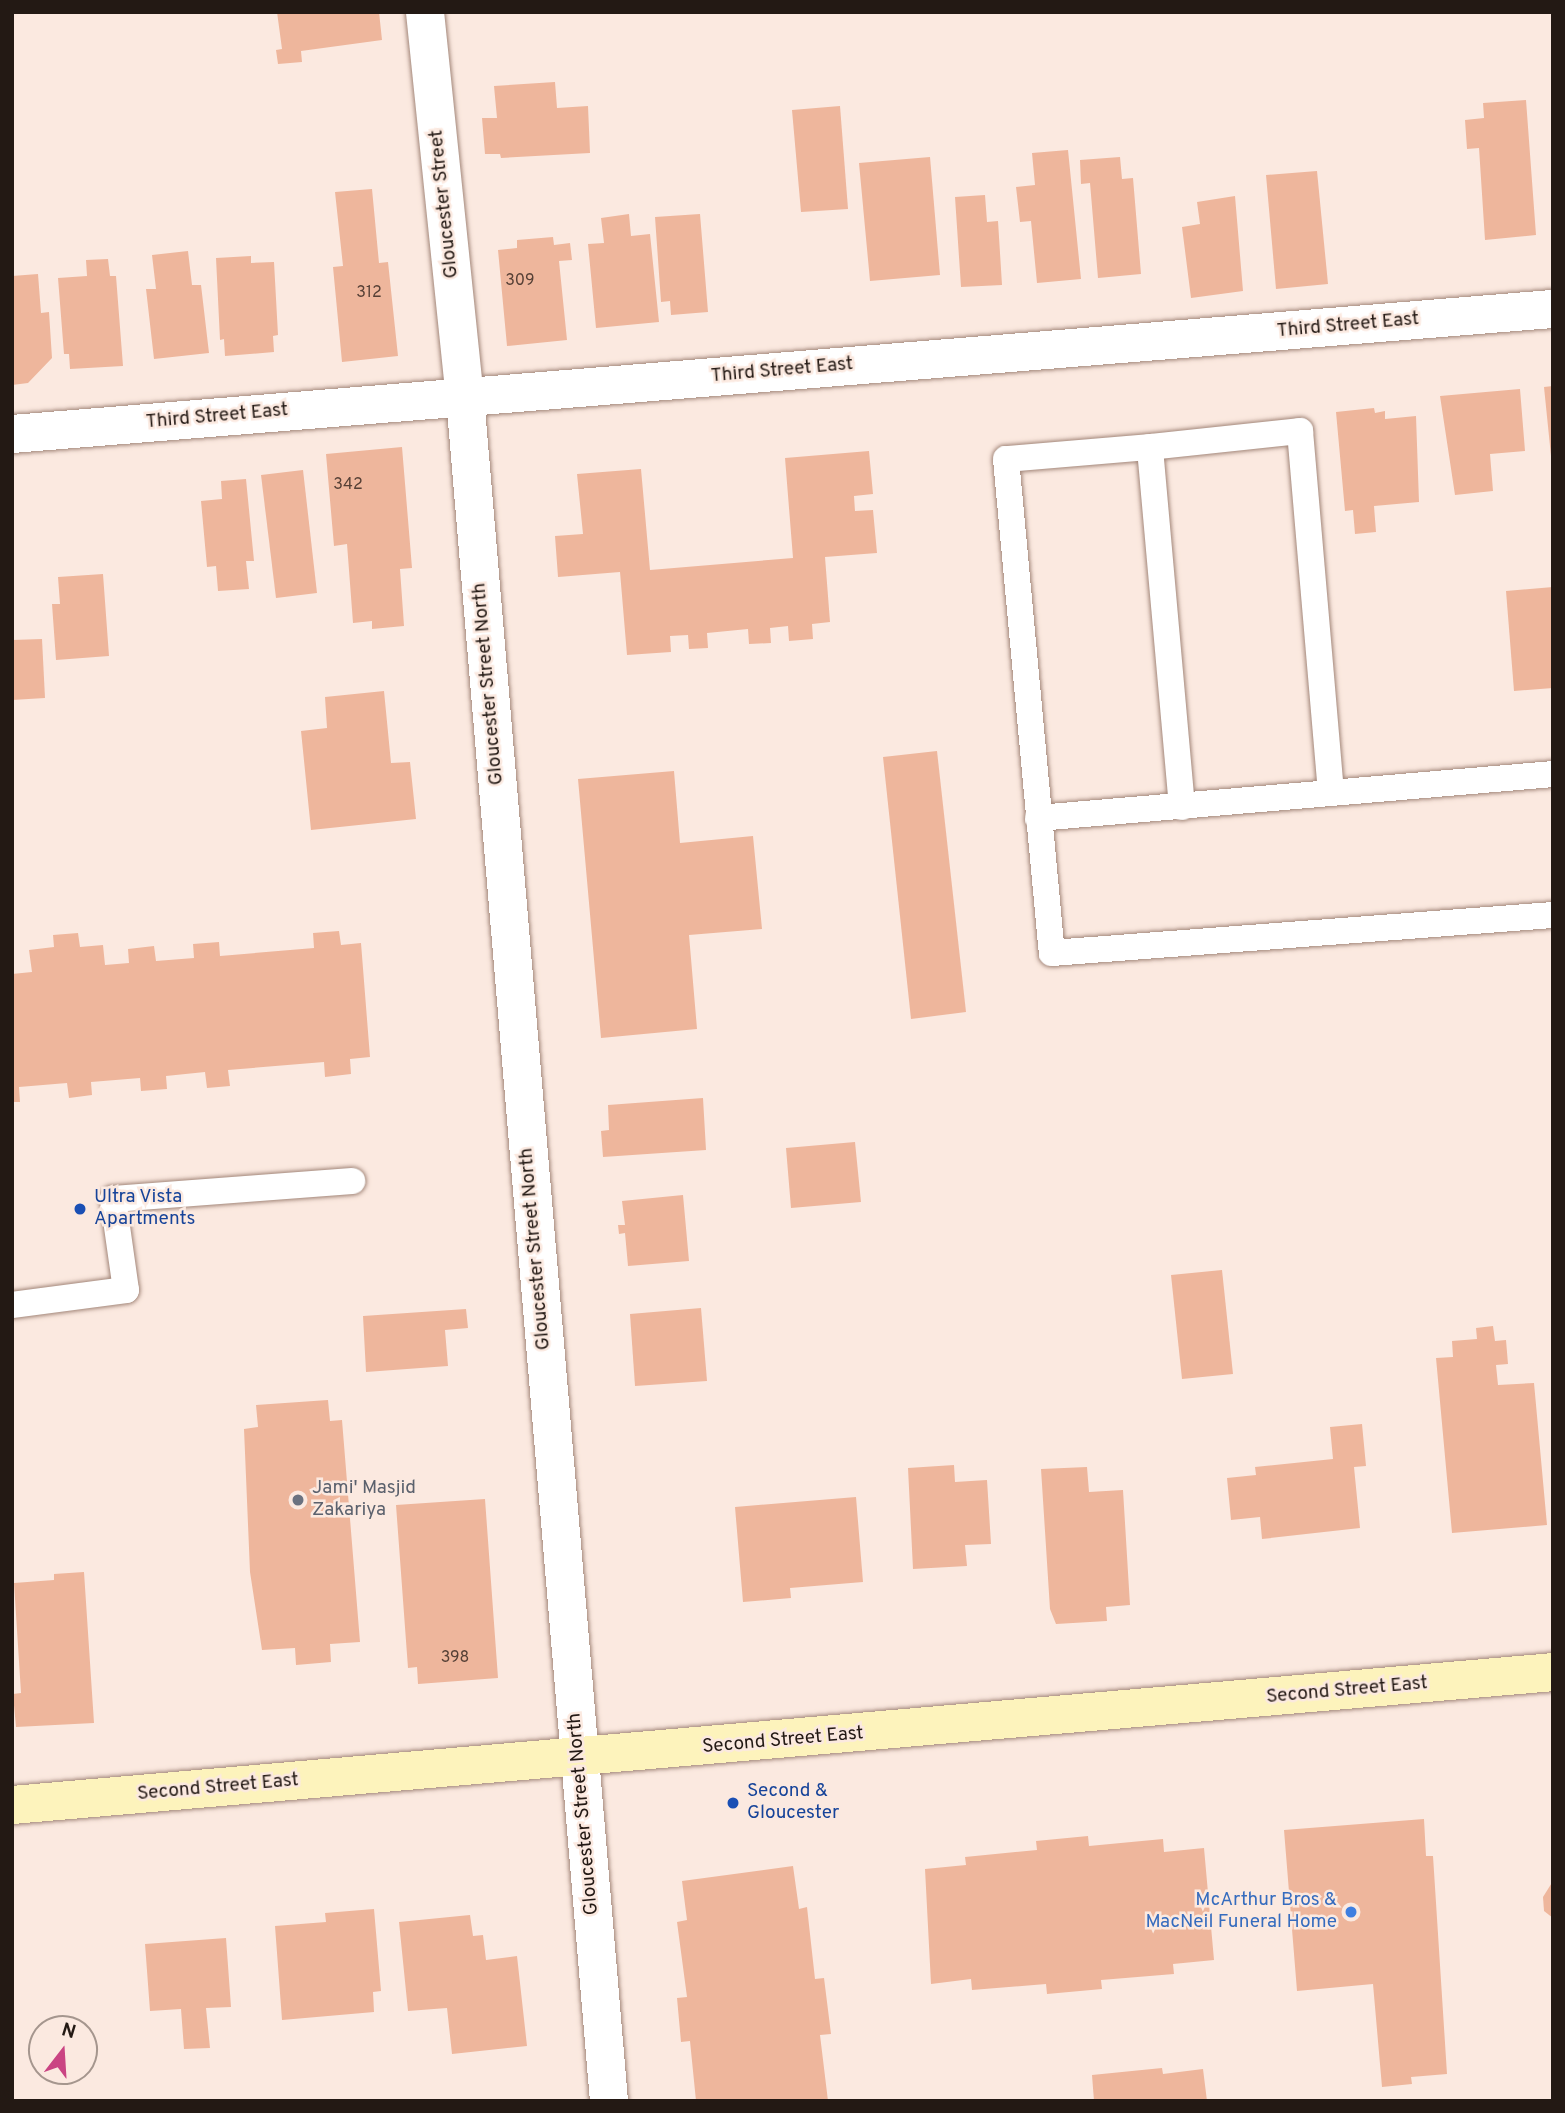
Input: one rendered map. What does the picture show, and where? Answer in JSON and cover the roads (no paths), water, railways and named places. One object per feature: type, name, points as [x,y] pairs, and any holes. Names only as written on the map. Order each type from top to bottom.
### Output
[{"type":"main road","name":"Second Street East","points":[[12,1805],[579,1759],[1553,1672]]},
{"type":"street","name":"Gloucester Street","points":[[425,12],[465,397]]},
{"type":"street","name":"Third Street East","points":[[12,434],[1553,309]]},
{"type":"street","name":"Gloucester Street North","points":[[465,397],[609,2101]]},
{"type":"lane","points":[[1331,793],[1300,431],[1006,459],[1052,953],[1553,915]]},
{"type":"lane","points":[[1150,447],[1182,807]]},
{"type":"lane","points":[[1038,818],[1553,774]]},
{"type":"lane","points":[[12,1305],[126,1290],[113,1199],[352,1181]]},
{"type":"place","name":"Ultra Vista Apartments","points":[[80,1209]]},
{"type":"place","name":"Jami' Masjid Zakariya","points":[[298,1500]]},
{"type":"place","name":"Second & Gloucester","points":[[733,1803]]},
{"type":"place","name":"McArthur Bros & MacNeil Funeral Home","points":[[1351,1912]]}]
